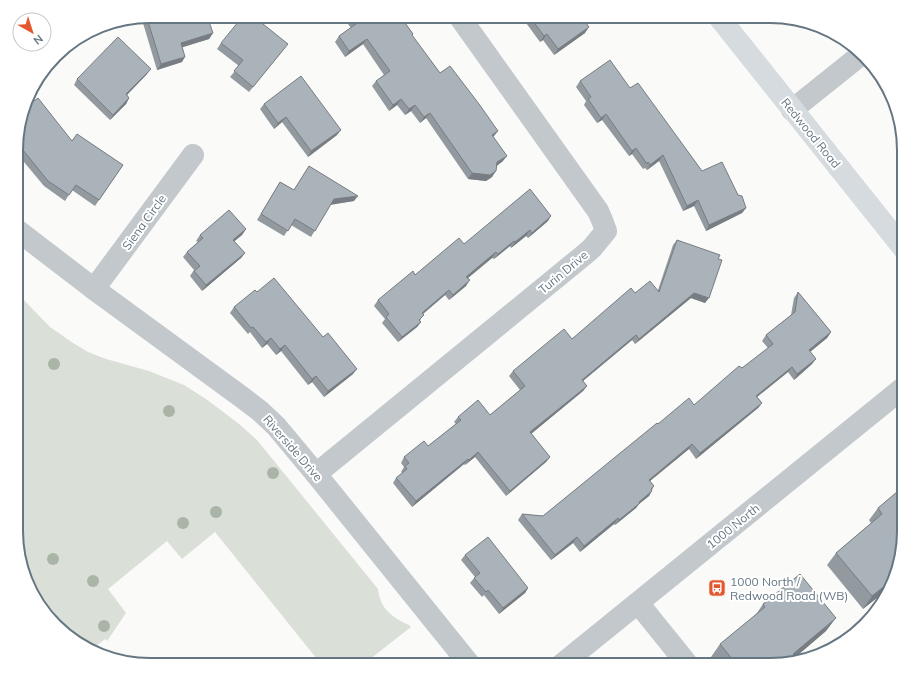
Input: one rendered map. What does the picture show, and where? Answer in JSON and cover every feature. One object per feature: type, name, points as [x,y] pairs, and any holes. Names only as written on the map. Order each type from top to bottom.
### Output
[{"type":"main road","name":"Redwood Road","points":[[724,23],[897,240]]},
{"type":"street","name":"Turin Drive","points":[[316,474],[584,255],[606,231],[594,206],[465,23]]},
{"type":"street","points":[[792,110],[857,58]]},
{"type":"street","name":"Siena Circle","points":[[94,289],[194,155]]},
{"type":"street","name":"Riverside Drive","points":[[23,235],[94,289],[243,398],[276,426],[464,658]]},
{"type":"street","name":"1000 North","points":[[570,658],[897,393]]},
{"type":"street","points":[[638,603],[682,658]]},
{"type":"shaded area","points":[[23,299],[50,327],[88,352],[106,359],[149,371],[184,385],[206,399],[239,424],[257,440],[378,589],[382,603],[387,611],[395,618],[411,627],[371,658],[316,658],[215,532],[182,559],[167,541],[108,589],[126,613],[107,641],[105,639],[96,646],[94,645],[73,632],[60,621],[44,602],[36,587],[25,556],[23,539]]},
{"type":"building","points":[[149,23],[209,23],[213,33],[181,43],[185,57],[161,64]]},
{"type":"building","points":[[237,23],[262,23],[288,44],[253,87],[234,71],[243,60],[221,43]]},
{"type":"building","points":[[355,23],[405,23],[440,73],[450,66],[498,131],[492,135],[507,156],[497,162],[496,171],[490,175],[472,173],[430,113],[424,117],[415,105],[409,109],[401,99],[393,105],[376,81],[390,71],[367,39],[349,51],[339,36],[356,24]]},
{"type":"building","points":[[534,23],[586,23],[589,27],[558,49],[547,34],[544,36]]},
{"type":"building","points":[[118,37],[151,69],[126,94],[129,98],[113,115],[77,79]]},
{"type":"building","points":[[610,60],[630,88],[638,83],[702,171],[722,162],[738,195],[742,196],[746,208],[709,225],[698,200],[687,206],[663,155],[650,165],[648,162],[647,164],[636,148],[632,151],[606,114],[601,118],[588,99],[591,97],[580,81]]},
{"type":"building","points":[[301,76],[341,130],[311,151],[286,117],[278,123],[264,104]]},
{"type":"building","points":[[38,98],[72,141],[77,134],[123,165],[99,200],[76,185],[69,195],[48,181],[23,150],[27,117],[33,100]]},
{"type":"building","points":[[309,166],[358,196],[334,199],[315,231],[295,219],[288,231],[261,214],[280,182],[294,190]]},
{"type":"building","points":[[530,189],[551,216],[532,233],[530,230],[498,254],[496,252],[466,277],[470,280],[453,295],[449,290],[422,313],[424,315],[419,320],[421,322],[402,337],[386,317],[389,314],[378,300],[413,271],[415,275],[459,238],[464,244]]},
{"type":"building","points":[[229,210],[246,229],[233,240],[245,253],[206,285],[194,271],[200,266],[187,252],[203,238],[200,235]]},
{"type":"building","points":[[677,240],[720,255],[718,259],[722,260],[709,298],[694,293],[639,339],[636,335],[582,380],[587,386],[530,432],[550,457],[510,491],[478,452],[416,501],[396,478],[407,469],[405,466],[409,463],[404,457],[424,441],[428,446],[461,420],[458,417],[478,400],[490,415],[525,386],[513,371],[564,329],[572,339],[631,288],[635,293],[650,281],[659,292]]},
{"type":"building","points":[[274,278],[323,337],[328,333],[357,369],[328,391],[316,376],[312,379],[285,345],[280,349],[271,338],[266,342],[253,327],[251,328],[234,307],[255,290],[257,292]]},
{"type":"building","points":[[798,292],[831,332],[809,350],[816,359],[797,374],[792,367],[756,396],[762,403],[700,453],[692,444],[649,480],[654,486],[651,489],[652,491],[619,520],[618,518],[584,546],[577,537],[555,555],[522,514],[543,516],[689,398],[694,405],[739,366],[742,368],[773,344],[766,335],[795,312]]},
{"type":"building","points":[[897,492],[897,539],[895,556],[884,586],[872,596],[836,553],[882,514],[878,508]]},
{"type":"building","points":[[488,537],[528,588],[503,608],[488,590],[486,592],[474,578],[480,573],[465,555]]},
{"type":"building","points":[[800,574],[836,618],[793,654],[795,656],[770,658],[731,658],[720,644],[765,607],[763,604]]},
{"type":"place","name":"1000 North / Redwood Road (WB)","points":[[717,588]]}]
